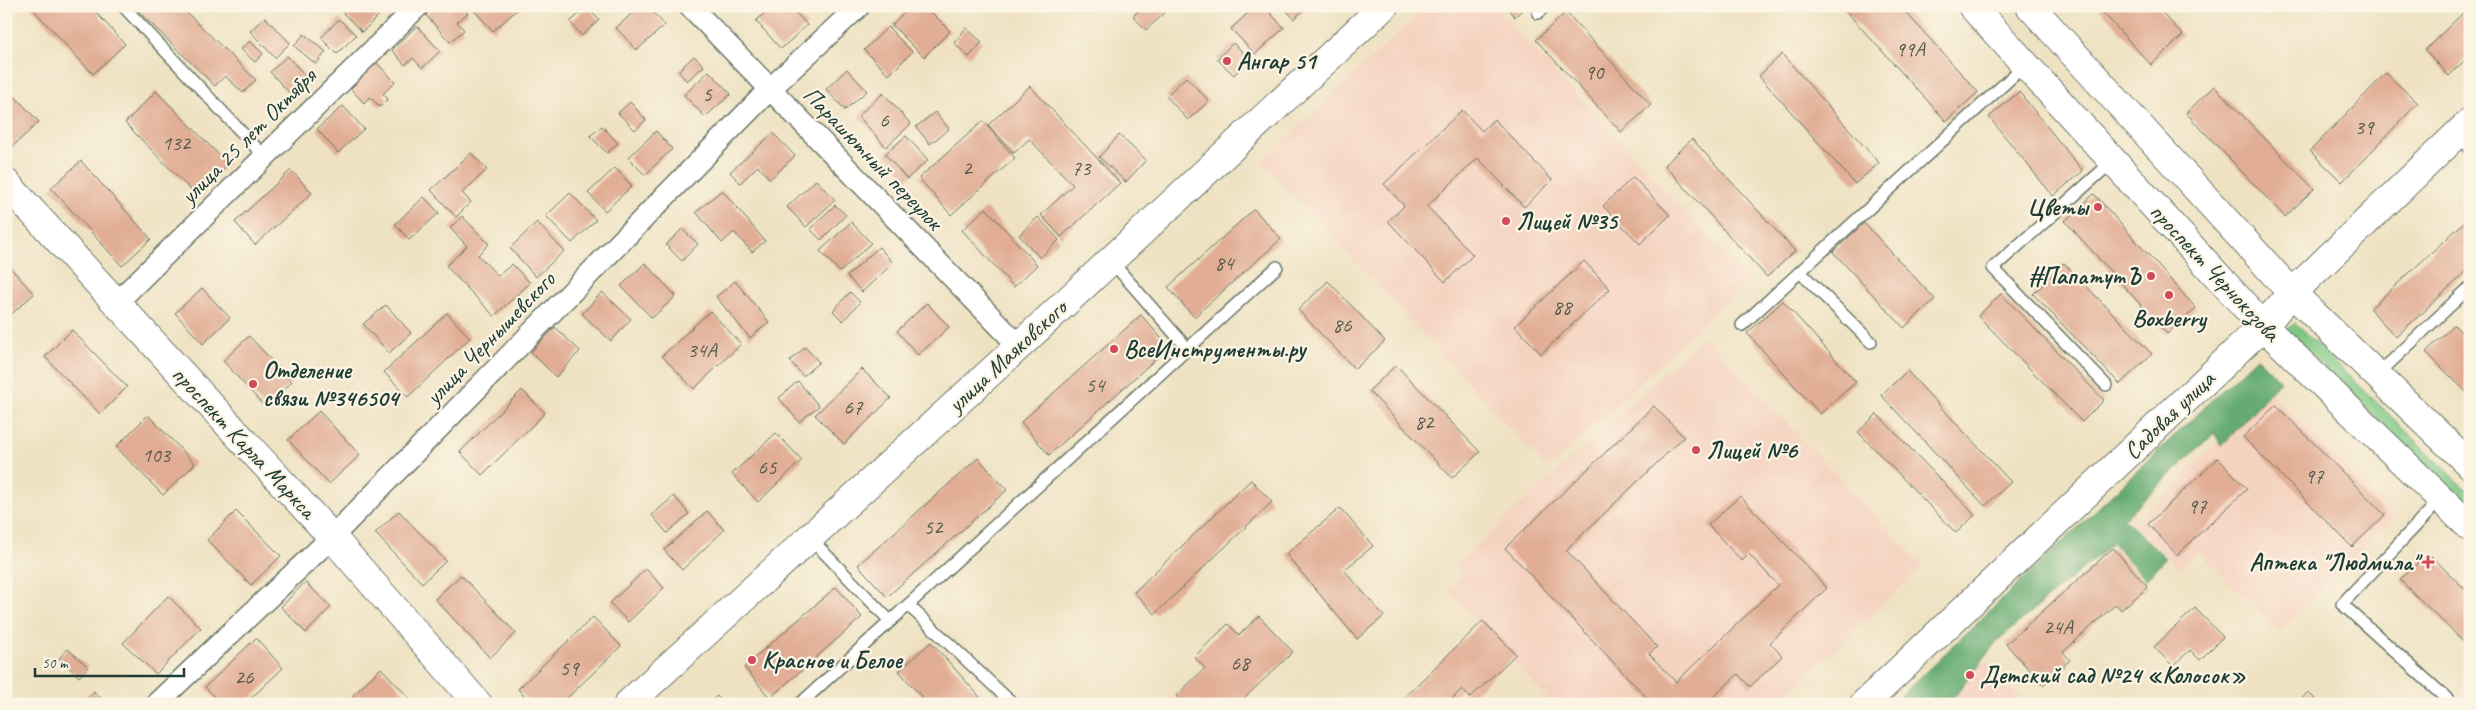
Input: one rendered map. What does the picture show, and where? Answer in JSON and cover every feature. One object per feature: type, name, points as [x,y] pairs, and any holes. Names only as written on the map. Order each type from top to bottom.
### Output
[{"type":"street","name":"улица 25 лет Октября","points":[[116,303],[418,6]]},
{"type":"street","name":"Парашютный переулок","points":[[690,6],[1019,346]]},
{"type":"street","name":"улица Чернышевского","points":[[156,704],[332,538],[770,89],[859,6]]},
{"type":"street","name":"проспект Чернокозова","points":[[1972,6],[2263,326],[2470,527]]},
{"type":"street","name":"проспект Чернокозова","points":[[2030,6],[2292,293],[2470,465]]},
{"type":"street","name":"улица Маяковского","points":[[628,704],[1019,346],[1383,7]]},
{"type":"street","name":"Садовая улица","points":[[1875,700],[2263,326],[2292,293],[2465,135]]},
{"type":"street","name":"проспект Карла Маркса","points":[[6,183],[332,538],[478,704]]},
{"type":"lane","points":[[123,6],[264,156]]},
{"type":"lane","points":[[1742,325],[2025,65]]},
{"type":"lane","points":[[2106,385],[1992,268],[2113,161]]},
{"type":"lane","points":[[1111,261],[1188,349]]},
{"type":"lane","points":[[800,704],[1277,267]]},
{"type":"lane","points":[[1800,272],[1872,342]]},
{"type":"lane","points":[[2376,375],[2470,287]]},
{"type":"lane","points":[[2441,498],[2342,604],[2453,704]]},
{"type":"lane","points":[[810,538],[890,621]]},
{"type":"lane","points":[[908,605],[1013,704]]},
{"type":"shaded area","name":"Лицей №35","points":[[1427,6],[1494,6],[1749,280],[1548,469],[1262,161]]},
{"type":"shaded area","name":"Лицей №6","points":[[1704,336],[1923,566],[1776,704],[1552,704],[1448,590],[1464,575],[1455,565]]},
{"type":"shaded area","points":[[2268,390],[2394,516],[2279,632],[2198,551],[2179,569],[2135,525]]},
{"type":"shaded area","name":"Детский сад №24 «Колосок»","points":[[1972,646],[2027,704],[1910,704]]},
{"type":"green space","points":[[2295,323],[2470,493],[2470,512],[2287,330]]},
{"type":"green space","points":[[2257,357],[2280,381],[2222,446],[2214,433],[2124,519],[2166,558],[2146,580],[2113,543],[1997,641],[1949,704],[1892,704]]},
{"type":"building","points":[[30,6],[90,6],[125,44],[93,74]]},
{"type":"building","points":[[139,6],[180,6],[256,80],[243,93],[225,76],[215,86],[136,9]]},
{"type":"building","points":[[342,6],[376,6],[382,12],[362,32],[339,9]]},
{"type":"building","points":[[435,6],[462,6],[468,13],[457,22],[464,30],[450,42],[426,15]]},
{"type":"building","points":[[470,6],[516,6],[518,9],[493,31]]},
{"type":"building","points":[[640,6],[647,6],[665,25],[637,50],[616,28]]},
{"type":"building","points":[[772,6],[790,6],[807,25],[781,49],[756,21]]},
{"type":"building","points":[[910,6],[925,6],[950,31],[924,57],[892,25]]},
{"type":"building","points":[[1144,6],[1172,6],[1146,30],[1133,16]]},
{"type":"building","points":[[1255,6],[1264,6],[1284,28],[1255,54],[1231,29]]},
{"type":"building","points":[[1283,6],[1308,6],[1294,19]]},
{"type":"building","points":[[1506,6],[1526,6],[1515,17]]},
{"type":"building","points":[[1841,6],[1900,6],[1978,92],[1946,121]]},
{"type":"building","points":[[2097,6],[2156,6],[2183,35],[2151,65]]},
{"type":"building","points":[[2470,6],[2470,55],[2449,76],[2425,50]]},
{"type":"building","points":[[587,7],[599,20],[582,36],[570,22]]},
{"type":"building","points":[[1566,12],[1651,105],[1621,132],[1536,40]]},
{"type":"building","points":[[265,17],[290,43],[275,58],[250,31]]},
{"type":"building","points":[[339,19],[356,35],[337,54],[321,38]]},
{"type":"building","points":[[417,26],[440,51],[422,68],[413,58],[405,65],[392,50]]},
{"type":"building","points":[[888,27],[912,52],[889,75],[864,50]]},
{"type":"building","points":[[966,28],[982,42],[969,57],[954,43]]},
{"type":"building","points":[[304,34],[326,52],[316,64],[294,46]]},
{"type":"building","points":[[250,41],[263,54],[255,62],[241,49]]},
{"type":"building","points":[[1233,43],[1250,59],[1234,75],[1217,59]]},
{"type":"building","points":[[1782,54],[1879,163],[1855,184],[1759,76]]},
{"type":"building","points":[[287,56],[311,82],[294,98],[270,72]]},
{"type":"building","points":[[694,56],[704,66],[687,81],[678,71]]},
{"type":"building","points":[[375,61],[395,82],[383,94],[388,99],[380,107],[370,97],[364,103],[348,86]]},
{"type":"building","points":[[847,69],[867,91],[845,110],[826,89]]},
{"type":"building","points":[[709,71],[731,94],[705,117],[684,95]]},
{"type":"building","points":[[2386,73],[2418,103],[2342,182],[2310,151]]},
{"type":"building","points":[[1186,77],[1209,101],[1188,120],[1166,96]]},
{"type":"building","points":[[1030,86],[1120,183],[1061,237],[1041,215],[1073,185],[1029,139],[1014,153],[988,125]]},
{"type":"building","points":[[2214,86],[2314,189],[2285,217],[2186,113]]},
{"type":"building","points":[[6,87],[39,122],[11,148],[6,142]]},
{"type":"building","points":[[156,91],[228,164],[196,195],[125,123]]},
{"type":"building","points":[[2019,92],[2083,171],[2053,196],[1989,117]]},
{"type":"building","points":[[883,93],[911,124],[886,147],[858,116]]},
{"type":"building","points":[[630,102],[646,120],[635,130],[618,113]]},
{"type":"building","points":[[343,106],[364,129],[338,153],[317,129]]},
{"type":"building","points":[[1462,110],[1482,131],[1494,119],[1552,180],[1524,207],[1478,158],[1427,206],[1473,255],[1445,282],[1388,221],[1404,206],[1384,184]]},
{"type":"building","points":[[935,112],[949,129],[930,144],[916,127]]},
{"type":"building","points":[[983,121],[1015,158],[951,215],[919,178]]},
{"type":"building","points":[[602,126],[618,143],[607,153],[590,136]]},
{"type":"building","points":[[656,131],[672,149],[645,175],[628,158]]},
{"type":"building","points":[[773,133],[795,156],[770,179],[758,166],[740,183],[730,172]]},
{"type":"building","points":[[1119,135],[1146,160],[1126,182],[1099,157]]},
{"type":"building","points":[[906,136],[928,160],[907,179],[885,154]]},
{"type":"building","points":[[1692,139],[1795,251],[1767,277],[1664,165]]},
{"type":"building","points":[[471,153],[487,170],[462,193],[471,202],[456,217],[431,190]]},
{"type":"building","points":[[81,161],[151,239],[122,266],[51,188]]},
{"type":"building","points":[[615,168],[632,186],[605,211],[588,193]]},
{"type":"building","points":[[291,170],[312,193],[255,245],[235,222]]},
{"type":"building","points":[[1633,177],[1670,215],[1640,244],[1603,206]]},
{"type":"building","points":[[816,180],[835,200],[806,227],[787,207]]},
{"type":"building","points":[[722,190],[765,241],[752,252],[734,232],[722,243],[696,212]]},
{"type":"building","points":[[570,193],[596,220],[572,243],[546,216]]},
{"type":"building","points":[[2094,194],[2196,308],[2167,334],[2065,221]]},
{"type":"building","points":[[424,197],[439,213],[409,240],[395,224]]},
{"type":"building","points":[[835,205],[846,215],[821,240],[810,229]]},
{"type":"building","points":[[986,208],[1037,265],[1014,287],[962,230]]},
{"type":"building","points":[[1254,209],[1281,239],[1194,317],[1168,287]]},
{"type":"building","points":[[462,216],[489,244],[478,255],[498,276],[512,264],[530,283],[494,316],[446,266],[467,246],[450,228]]},
{"type":"building","points":[[1038,217],[1059,240],[1040,258],[1019,235]]},
{"type":"building","points":[[2470,217],[2470,268],[2396,337],[2370,309]]},
{"type":"building","points":[[537,222],[564,251],[536,277],[510,248]]},
{"type":"building","points":[[851,222],[871,243],[840,272],[820,251]]},
{"type":"building","points":[[1864,223],[1935,299],[1904,328],[1833,252]]},
{"type":"building","points":[[682,229],[698,244],[682,261],[666,245]]},
{"type":"building","points":[[879,247],[893,263],[862,292],[847,276]]},
{"type":"building","points":[[1584,261],[1610,289],[1541,354],[1515,326]]},
{"type":"building","points":[[6,263],[34,294],[6,319]]},
{"type":"building","points":[[645,263],[676,296],[652,318],[621,286]]},
{"type":"building","points":[[2064,263],[2152,354],[2120,384],[2033,294]]},
{"type":"building","points":[[735,281],[769,322],[750,338],[716,297]]},
{"type":"building","points":[[1328,281],[1385,341],[1355,369],[1298,310]]},
{"type":"building","points":[[202,288],[230,318],[203,344],[175,313]]},
{"type":"building","points":[[602,292],[631,319],[611,341],[582,314]]},
{"type":"building","points":[[850,292],[860,302],[843,321],[833,311]]},
{"type":"building","points":[[2001,294],[2104,400],[2082,422],[1978,316]]},
{"type":"building","points":[[1783,301],[1856,382],[1820,414],[1747,333]]},
{"type":"building","points":[[927,303],[949,327],[918,355],[897,331]]},
{"type":"building","points":[[386,305],[411,333],[389,353],[363,324]]},
{"type":"building","points":[[710,311],[741,344],[694,389],[662,356]]},
{"type":"building","points":[[447,313],[470,338],[408,397],[384,372]]},
{"type":"building","points":[[1141,315],[1169,347],[1049,455],[1021,422]]},
{"type":"building","points":[[2454,325],[2470,341],[2470,396],[2426,352]]},
{"type":"building","points":[[555,327],[580,351],[556,377],[531,352]]},
{"type":"building","points":[[72,330],[127,387],[100,414],[45,357]]},
{"type":"building","points":[[249,336],[292,382],[265,407],[223,361]]},
{"type":"building","points":[[805,347],[819,362],[803,376],[790,361]]},
{"type":"building","points":[[1396,365],[1480,452],[1452,478],[1369,391]]},
{"type":"building","points":[[862,369],[891,398],[844,444],[815,415]]},
{"type":"building","points":[[1907,371],[2011,482],[1985,506],[1881,395]]},
{"type":"building","points":[[798,381],[819,406],[799,422],[779,398]]},
{"type":"building","points":[[522,390],[545,413],[482,475],[460,452]]},
{"type":"building","points":[[2276,405],[2385,515],[2352,547],[2243,437]]},
{"type":"building","points":[[1654,406],[1684,437],[1566,550],[1657,647],[1649,654],[1676,682],[1778,585],[1749,554],[1742,561],[1708,525],[1740,496],[1827,588],[1770,643],[1782,656],[1750,687],[1738,674],[1706,704],[1653,704],[1505,548]]},
{"type":"building","points":[[319,411],[360,455],[329,484],[288,440]]},
{"type":"building","points":[[1877,414],[1975,515],[1956,533],[1858,432]]},
{"type":"building","points":[[148,415],[195,464],[163,495],[116,447]]},
{"type":"building","points":[[776,433],[802,460],[758,502],[732,474]]},
{"type":"building","points":[[978,458],[1007,490],[887,597],[858,565]]},
{"type":"building","points":[[2218,458],[2247,489],[2177,555],[2148,524]]},
{"type":"building","points":[[1251,480],[1272,502],[1155,614],[1134,592]]},
{"type":"building","points":[[674,496],[689,514],[667,533],[652,515]]},
{"type":"building","points":[[1340,508],[1373,546],[1344,570],[1384,616],[1357,639],[1286,554]]},
{"type":"building","points":[[236,511],[281,556],[251,585],[207,540]]},
{"type":"building","points":[[399,511],[446,561],[422,583],[375,533]]},
{"type":"building","points":[[707,511],[724,530],[682,570],[664,550]]},
{"type":"building","points":[[2113,548],[2148,587],[2121,610],[2116,604],[2063,652],[2070,660],[2043,685],[2006,644]]},
{"type":"building","points":[[2428,553],[2470,594],[2470,648],[2400,580]]},
{"type":"building","points":[[646,569],[664,588],[628,622],[610,603]]},
{"type":"building","points":[[461,575],[516,633],[490,658],[435,599]]},
{"type":"building","points":[[305,582],[331,607],[306,633],[281,607]]},
{"type":"building","points":[[836,587],[862,617],[770,698],[744,667]]},
{"type":"building","points":[[168,596],[201,628],[156,674],[123,643]]},
{"type":"building","points":[[2195,608],[2223,637],[2200,660],[2190,650],[2173,666],[2154,647]]},
{"type":"building","points":[[1259,616],[1293,652],[1238,704],[1183,704],[1176,696],[1205,668],[1194,657],[1228,624],[1239,635]]},
{"type":"building","points":[[593,617],[621,646],[561,704],[531,704],[518,689]]},
{"type":"building","points":[[1483,621],[1516,654],[1470,698],[1462,689],[1447,704],[1397,704]]},
{"type":"building","points":[[256,638],[283,668],[245,704],[221,704],[205,687]]},
{"type":"building","points":[[931,642],[986,704],[928,704],[899,671]]},
{"type":"building","points":[[68,649],[88,667],[79,677],[59,658]]},
{"type":"building","points":[[381,668],[415,704],[360,704],[352,696]]},
{"type":"building","points":[[94,691],[106,704],[82,704]]},
{"type":"building","points":[[2308,692],[2320,704],[2297,704]]},
{"type":"building","points":[[717,696],[724,704],[708,704]]},
{"type":"place","name":"Ангар 51","points":[[1227,61]]},
{"type":"place","name":"Цветы","points":[[2098,207]]},
{"type":"place","name":"Лицей №35","points":[[1506,221]]},
{"type":"place","name":"#ПапатутЪ","points":[[2151,276]]},
{"type":"place","name":"Boxberry","points":[[2169,295]]},
{"type":"place","name":"ВсеИнструменты.ру","points":[[1114,349]]},
{"type":"place","name":"Отделение связи №346504","points":[[253,384]]},
{"type":"place","name":"Лицей №6","points":[[1696,450]]},
{"type":"place","name":"Аптека \"Людмила\"","points":[[2428,562]]},
{"type":"place","name":"Красное и Белое","points":[[752,660]]},
{"type":"place","name":"Детский сад №24 «Колосок»","points":[[1970,675]]}]
